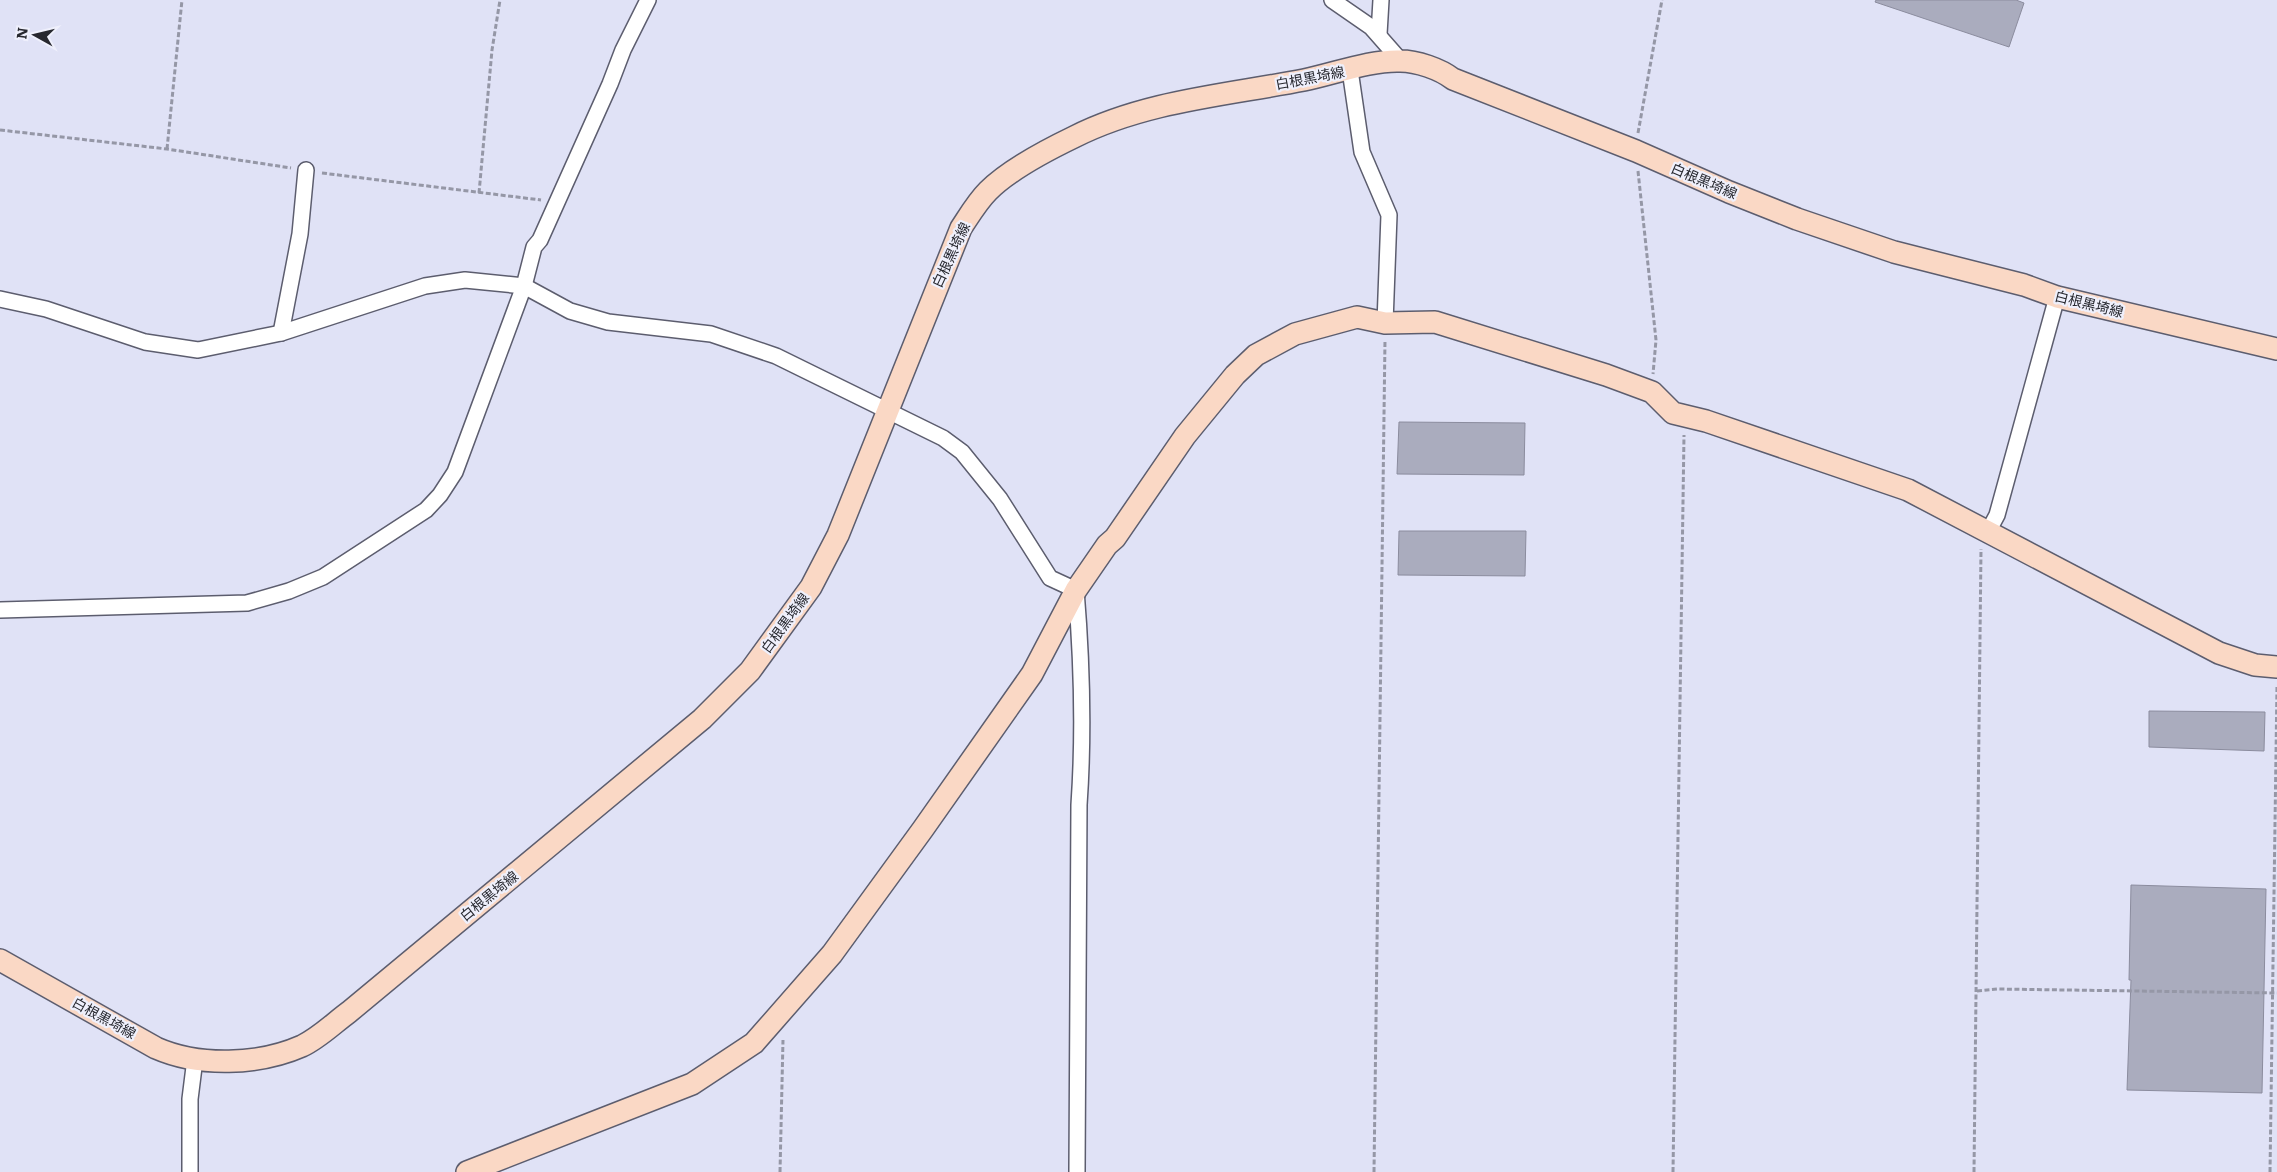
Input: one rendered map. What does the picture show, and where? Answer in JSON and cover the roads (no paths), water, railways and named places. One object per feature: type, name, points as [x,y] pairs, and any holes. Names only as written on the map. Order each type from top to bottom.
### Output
[{"type":"main road","name":"白根黒埼線","points":[[0,960],[156,1048],[172,1055],[195,1059],[262,1059],[303,1045],[349,1012],[702,719],[750,671],[811,588],[838,535],[889,411],[936,285],[961,228],[987,192],[1008,175],[1074,137],[1132,113],[1350,70],[1369,64],[1400,60],[1446,73],[1453,79],[1636,151],[1729,192],[1797,219],[1894,252],[2024,285],[2057,297],[2277,349]]},
{"type":"main road","points":[[480,1169],[692,1084],[754,1043],[832,954],[1032,674],[1076,590],[1185,436],[1235,375],[1256,355],[1295,334],[1357,316],[1385,323],[1435,322],[1606,375],[1652,392],[1673,413],[1684,415],[1908,490],[1989,530],[2219,653],[2255,665],[2277,667]]},
{"type":"street","points":[[0,610],[247,603],[289,591],[324,577],[426,510],[440,495],[455,472],[524,286],[534,247],[540,240],[623,50],[648,0]]},
{"type":"street","points":[[1332,0],[1371,27],[1400,60]]},
{"type":"street","points":[[1378,34],[1381,0]]},
{"type":"street","points":[[1350,70],[1362,152],[1389,215],[1385,323]]},
{"type":"street","points":[[281,333],[300,234],[306,170]]},
{"type":"street","points":[[0,300],[46,309],[145,342],[198,350],[281,333],[425,286],[465,280],[524,286],[570,311],[608,322],[711,334],[776,356],[942,438],[962,452],[1000,499],[1050,578],[1076,590],[1081,650],[1082,759],[1079,805],[1077,1172]]},
{"type":"street","points":[[1989,530],[1997,515],[2057,297]]},
{"type":"street","points":[[190,1172],[190,1099],[195,1059]]}]
